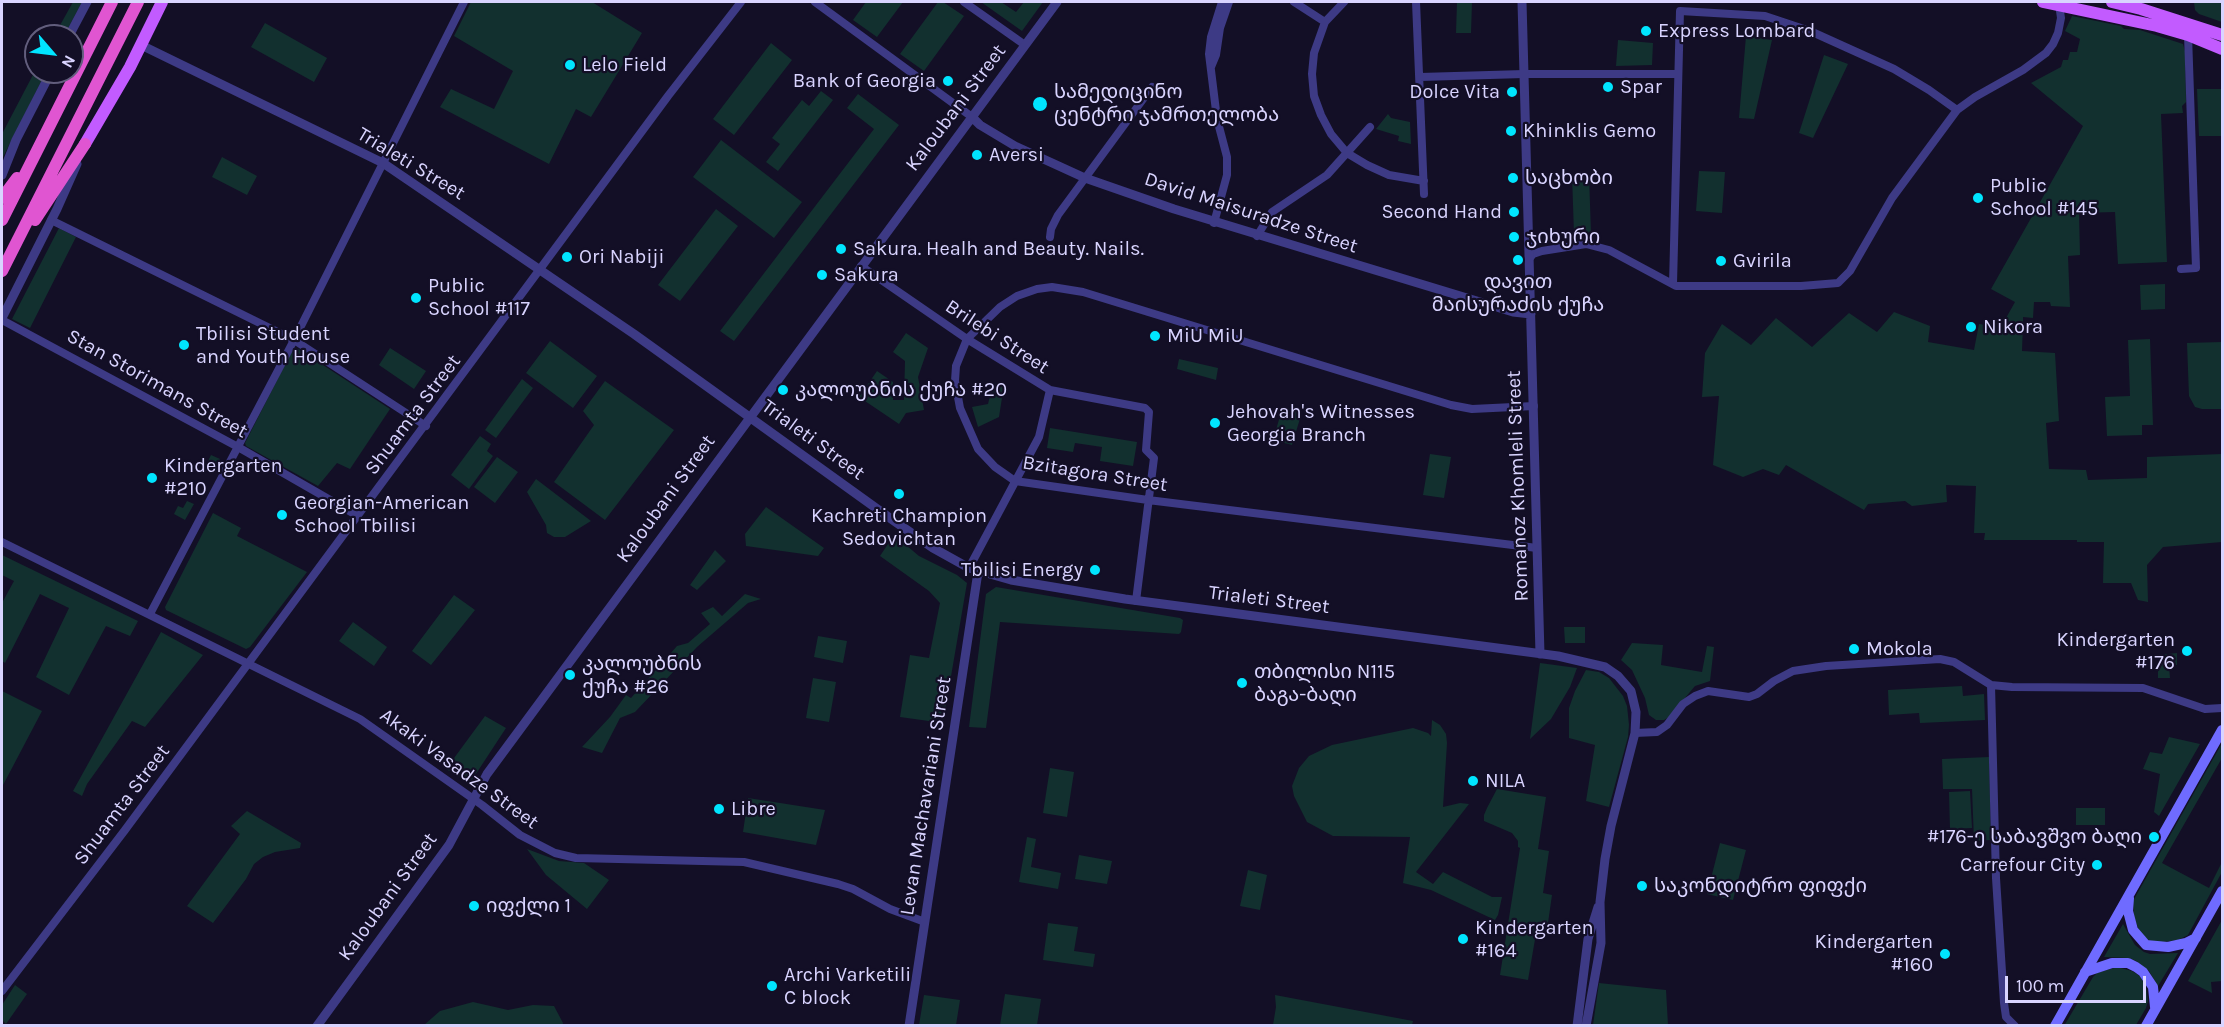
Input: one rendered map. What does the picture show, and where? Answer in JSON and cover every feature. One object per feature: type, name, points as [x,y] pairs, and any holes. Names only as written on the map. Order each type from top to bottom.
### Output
[{"type":"highway","points":[[2,220],[112,2]]},
{"type":"highway","points":[[3,268],[138,2]]},
{"type":"highway","points":[[3,268],[85,144]]},
{"type":"highway","points":[[2,198],[33,158]]},
{"type":"main road","points":[[85,144],[141,45],[162,2]]},
{"type":"main road","points":[[2043,2],[2059,3],[2188,35],[2223,49]]},
{"type":"main road","points":[[2112,2],[2223,35]]},
{"type":"main road","points":[[2055,1026],[2223,730]]},
{"type":"main road","points":[[2146,1026],[2223,891]]},
{"type":"main road","points":[[2129,895],[2130,922],[2138,937],[2146,945],[2168,947],[2197,938]]},
{"type":"main road","points":[[2085,972],[2112,963],[2128,963],[2136,967],[2143,972],[2153,987],[2156,995],[2155,1010]]},
{"type":"street","points":[[75,24],[87,2]]},
{"type":"street","points":[[150,614],[294,340],[464,2]]},
{"type":"street","name":"Shuamta Street","points":[[2,991],[125,830],[741,2]]},
{"type":"street","points":[[815,2],[972,117]]},
{"type":"street","points":[[964,2],[1025,45]]},
{"type":"street","name":"Kaloubani Street","points":[[317,1026],[449,845],[493,766],[1057,2]]},
{"type":"street","points":[[1214,223],[1227,175],[1227,157],[1217,118],[1209,54],[1211,37],[1222,2]]},
{"type":"street","points":[[1211,69],[1216,55],[1220,28],[1229,2]]},
{"type":"street","points":[[1294,2],[1325,22]]},
{"type":"street","points":[[1344,2],[1325,22],[1314,53],[1312,74],[1314,96],[1330,134],[1347,153],[1367,165],[1389,175],[1424,181]]},
{"type":"street","points":[[1416,2],[1424,194]]},
{"type":"street","name":"Romanoz Khomleli Street","points":[[1522,2],[1540,654]]},
{"type":"street","points":[[1529,259],[1533,254],[1542,251],[1569,246],[1600,246],[1681,286],[1801,286],[1838,282],[1850,271],[1892,198],[1957,110],[2023,70],[2046,53],[2058,33],[2061,18],[2059,3]]},
{"type":"street","points":[[1673,284],[1680,11],[1765,16],[1844,45],[1894,69],[1957,110]]},
{"type":"street","points":[[2181,269],[2196,268],[2188,35]]},
{"type":"street","name":"Trialeti Street","points":[[141,45],[383,163],[541,268],[933,548],[974,570],[1011,580],[1136,601],[1540,654]]},
{"type":"street","points":[[1420,77],[1678,74]]},
{"type":"street","points":[[2,175],[16,140],[45,84]]},
{"type":"street","points":[[1050,237],[1054,221],[1152,87]]},
{"type":"street","name":"David Maisuradze Street","points":[[972,117],[980,125],[1015,146],[1085,178],[1214,223],[1513,312],[1531,314]]},
{"type":"street","points":[[1257,236],[1272,212],[1327,175],[1370,127]]},
{"type":"street","points":[[2,319],[51,220],[85,144]]},
{"type":"street","points":[[51,220],[294,340],[426,426]]},
{"type":"street","name":"Brilebi Street","points":[[861,266],[967,339],[1050,390],[1145,408],[1149,412],[1146,450],[1154,458],[1136,601]]},
{"type":"street","name":"Bzitagora Street","points":[[1533,406],[1472,410],[1083,292],[1052,287],[1017,296],[1000,307],[967,339],[956,366],[955,381],[960,408],[978,449],[994,467],[1015,481],[1148,500],[1538,548]]},
{"type":"street","name":"Stan Storimans Street","points":[[2,319],[238,447],[358,516]]},
{"type":"street","name":"Levan Machavariani Street","points":[[909,1026],[974,570],[1015,481],[1039,437],[1050,390]]},
{"type":"street","name":"Akaki Vasadze Street","points":[[2,542],[360,719],[520,835],[555,853],[582,858],[744,862],[854,889],[890,909],[925,922]]},
{"type":"street","points":[[1540,654],[1605,667],[1618,676],[1631,691],[1636,712],[1635,733],[1611,826],[1600,902],[1601,943],[1586,1026]]},
{"type":"street","points":[[1635,733],[1657,732],[1667,725],[1683,705],[1695,696],[1708,691],[1749,698],[1793,671],[1826,666],[1940,658],[1954,662],[1991,685],[2143,688],[2205,709],[2223,708]]},
{"type":"street","points":[[1991,685],[1996,878],[2004,1003],[2006,1017],[2015,1026]]},
{"type":"street","points":[[1577,1026],[1588,939],[1600,902]]},
{"type":"green space","points":[[73,2],[82,2],[70,24],[61,24]]},
{"type":"green space","points":[[471,2],[592,2],[642,33],[591,117],[576,109],[549,164],[440,107],[451,89],[494,109],[513,71],[454,36]]},
{"type":"green space","points":[[866,2],[903,2],[877,37],[853,20]]},
{"type":"green space","points":[[938,2],[943,2],[964,16],[924,71],[900,54]]},
{"type":"green space","points":[[981,2],[1001,2],[1016,12],[1024,2],[1043,2],[1022,31]]},
{"type":"green space","points":[[1457,2],[1472,2],[1471,33],[1456,33]]},
{"type":"green space","points":[[2194,2],[2222,2],[2222,22],[2199,14],[2195,10]]},
{"type":"green space","points":[[2072,16],[2121,26],[2124,29],[2140,30],[2183,44],[2185,51],[2186,102],[2182,106],[2183,113],[2161,114],[2167,262],[2118,264],[2115,212],[2079,213],[2080,255],[2068,256],[2070,307],[2051,306],[2050,302],[2034,302],[2033,318],[2023,317],[2022,351],[2055,353],[2059,421],[2046,423],[2049,469],[2086,470],[2088,480],[2147,478],[2147,457],[2222,454],[2222,542],[2163,547],[2147,565],[2148,602],[2138,600],[2131,583],[2103,583],[2104,542],[1984,540],[1985,533],[1974,533],[1976,486],[1946,485],[1947,502],[1912,506],[1905,501],[1868,504],[1864,510],[1786,465],[1779,475],[1763,469],[1743,477],[1713,465],[1719,396],[1702,397],[1705,353],[1722,324],[1751,345],[1776,318],[1812,347],[1849,313],[1877,332],[1894,312],[1930,326],[1928,342],[1974,350],[1979,324],[2001,327],[2015,302],[1991,289],[2083,126],[2031,83],[2061,67],[2063,60],[2068,60],[2070,52],[2077,52],[2080,39],[2065,31]]},
{"type":"green space","points":[[265,23],[327,58],[314,82],[251,47]]},
{"type":"green space","points":[[1746,36],[1772,40],[1754,119],[1739,118]]},
{"type":"green space","points":[[1618,40],[1653,43],[1652,65],[1616,66]]},
{"type":"green space","points":[[771,43],[792,60],[734,135],[713,119]]},
{"type":"green space","points":[[1824,55],[1848,64],[1813,138],[1799,133]]},
{"type":"green space","points":[[28,84],[40,84],[2,159],[2,134]]},
{"type":"green space","points":[[2197,89],[2222,89],[2222,136],[2199,136]]},
{"type":"green space","points":[[821,91],[833,100],[778,171],[766,162],[780,144],[772,138],[802,100],[809,106]]},
{"type":"green space","points":[[858,94],[899,125],[734,341],[720,331],[874,129],[847,108]]},
{"type":"green space","points":[[1388,114],[1391,118],[1410,122],[1411,144],[1398,141],[1399,136],[1376,129]]},
{"type":"green space","points":[[721,140],[802,202],[774,238],[693,177]]},
{"type":"green space","points":[[222,157],[257,176],[247,195],[212,177]]},
{"type":"green space","points":[[1699,171],[1725,172],[1722,213],[1696,211]]},
{"type":"green space","points":[[1589,174],[1591,234],[1574,234],[1572,175]]},
{"type":"green space","points":[[716,209],[738,226],[680,301],[658,285]]},
{"type":"green space","points":[[59,228],[76,237],[30,328],[12,319]]},
{"type":"green space","points":[[2165,284],[2165,309],[2141,310],[2140,285]]},
{"type":"green space","points":[[906,333],[928,348],[918,377],[924,410],[906,413],[899,424],[859,397],[877,371],[893,382],[893,400],[904,400],[905,361],[893,352]]},
{"type":"green space","points":[[2150,339],[2153,425],[2142,425],[2142,435],[2107,436],[2105,397],[2130,396],[2128,340]]},
{"type":"green space","points":[[550,341],[597,376],[573,408],[526,373]]},
{"type":"green space","points":[[2222,342],[2222,409],[2195,407],[2189,396],[2187,343]]},
{"type":"green space","points":[[297,348],[390,409],[350,469],[337,463],[318,486],[246,446],[245,443],[293,349]]},
{"type":"green space","points":[[390,348],[426,371],[414,389],[379,365]]},
{"type":"green space","points":[[1179,359],[1218,368],[1216,380],[1177,369]]},
{"type":"green space","points":[[522,379],[533,388],[496,438],[485,430]]},
{"type":"green space","points":[[605,381],[674,430],[605,520],[554,482],[594,425],[583,411]]},
{"type":"green space","points":[[993,383],[1004,385],[999,417],[978,427],[972,407],[988,404]]},
{"type":"green space","points":[[1283,406],[1302,412],[1292,445],[1273,440]]},
{"type":"green space","points":[[1050,428],[1137,442],[1133,466],[1100,461],[1102,447],[1075,443],[1073,452],[1047,448]]},
{"type":"green space","points":[[480,436],[491,444],[487,451],[493,456],[469,489],[451,475]]},
{"type":"green space","points":[[1430,454],[1451,457],[1444,498],[1423,495]]},
{"type":"green space","points":[[211,455],[220,459],[213,474],[204,469]]},
{"type":"green space","points":[[497,457],[518,472],[495,503],[474,487]]},
{"type":"green space","points":[[536,479],[591,521],[565,537],[554,537],[547,533],[546,525],[527,492]]},
{"type":"green space","points":[[187,501],[194,504],[185,520],[174,514],[178,506],[183,508]]},
{"type":"green space","points":[[766,507],[824,548],[818,556],[746,546],[745,534]]},
{"type":"green space","points":[[213,513],[241,528],[237,536],[307,572],[250,647],[246,649],[166,610],[165,607]]},
{"type":"green space","points":[[894,535],[919,556],[957,575],[967,583],[943,723],[900,717],[910,655],[929,658],[940,603],[929,591],[880,556]]},
{"type":"green space","points":[[715,550],[726,561],[697,590],[690,585]]},
{"type":"green space","points":[[2,555],[138,621],[130,636],[106,626],[69,695],[36,677],[69,608],[40,594],[5,663],[2,661],[2,603],[14,581],[2,575]]},
{"type":"green space","points":[[996,587],[1180,618],[1183,620],[1181,632],[1179,634],[1000,622],[986,728],[969,727],[986,594]]},
{"type":"green space","points":[[745,594],[761,599],[748,603],[697,647],[635,712],[620,718],[602,753],[582,747],[610,717],[626,695],[631,698],[677,646],[688,643],[710,624],[701,613],[713,607],[722,616]]},
{"type":"green space","points":[[454,595],[475,610],[431,665],[412,651]]},
{"type":"green space","points":[[353,622],[387,647],[374,666],[339,641]]},
{"type":"green space","points":[[1564,627],[1585,627],[1585,643],[1565,643]]},
{"type":"green space","points":[[161,632],[203,655],[145,727],[132,721],[87,784],[82,796],[73,791]]},
{"type":"green space","points":[[818,636],[847,641],[843,663],[814,657]]},
{"type":"green space","points":[[1632,643],[1663,645],[1661,665],[1702,672],[1707,646],[1714,647],[1710,681],[1695,686],[1669,717],[1656,720],[1649,715],[1645,698],[1632,670],[1621,660]]},
{"type":"green space","points":[[2177,653],[2177,665],[2169,666],[2170,678],[2158,678],[2158,655]]},
{"type":"green space","points":[[1540,663],[1577,668],[1570,687],[1551,719],[1530,739]]},
{"type":"green space","points":[[1586,670],[1599,672],[1609,678],[1623,696],[1627,706],[1628,737],[1609,807],[1586,801],[1595,745],[1569,738],[1569,708]]},
{"type":"green space","points":[[813,678],[836,682],[829,722],[806,718]]},
{"type":"green space","points":[[1962,686],[1963,696],[1984,694],[1985,720],[1920,723],[1919,713],[1889,715],[1888,690]]},
{"type":"green space","points":[[2,691],[42,711],[2,787]]},
{"type":"green space","points":[[485,716],[506,728],[470,783],[446,769]]},
{"type":"green space","points":[[1432,720],[1440,725],[1446,734],[1443,807],[1460,803],[1469,804],[1416,872],[1433,884],[1443,872],[1492,897],[1502,897],[1495,920],[1431,890],[1403,883],[1410,837],[1333,836],[1307,822],[1294,796],[1292,786],[1299,768],[1309,756],[1332,745],[1413,728],[1431,736]]},
{"type":"green space","points":[[2169,737],[2200,744],[2159,816],[2154,812],[2160,774],[2143,769],[2150,752],[2162,754]]},
{"type":"green space","points":[[2222,743],[2222,758],[2162,863],[2209,888],[2222,862],[2222,872],[2188,935],[2178,940],[2155,943],[2140,933],[2134,917],[2133,901]]},
{"type":"green space","points":[[1989,757],[1991,840],[1974,841],[1972,789],[1943,789],[1942,759]]},
{"type":"green space","points":[[1050,768],[1074,772],[1067,817],[1043,813]]},
{"type":"green space","points":[[1497,789],[1546,797],[1538,849],[1549,851],[1543,893],[1552,895],[1548,923],[1538,922],[1528,980],[1500,975],[1520,848],[1512,833],[1484,821],[1484,815]]},
{"type":"green space","points":[[1970,791],[1972,828],[1950,829],[1949,792]]},
{"type":"green space","points":[[748,798],[825,810],[816,845],[743,832]]},
{"type":"green space","points":[[2076,808],[2105,808],[2105,825],[2076,825]]},
{"type":"green space","points":[[247,811],[301,843],[300,848],[275,852],[254,864],[246,879],[213,923],[187,906],[240,834],[231,826]]},
{"type":"green space","points":[[1027,837],[1036,839],[1031,867],[1061,873],[1058,889],[1019,882]]},
{"type":"green space","points":[[1720,843],[1746,850],[1733,900],[1707,894]]},
{"type":"green space","points":[[527,849],[559,861],[584,863],[609,880],[587,909],[546,875]]},
{"type":"green space","points":[[1079,855],[1112,861],[1107,884],[1075,879]]},
{"type":"green space","points":[[1248,870],[1267,875],[1260,910],[1240,906]]},
{"type":"green space","points":[[2222,920],[2222,981],[2211,982],[2212,993],[2188,981]]},
{"type":"green space","points":[[1048,923],[1078,927],[1074,951],[1095,954],[1093,967],[1043,960]]},
{"type":"green space","points":[[2123,924],[2135,945],[2144,952],[2150,954],[2178,953],[2158,986],[2149,971],[2136,961],[2129,958],[2104,957]]},
{"type":"green space","points":[[2117,967],[2140,976],[2146,987],[2148,1001],[2136,1025],[2064,1026],[2093,977],[2097,973]]},
{"type":"green space","points":[[1599,983],[1666,990],[1668,1025],[1593,1025]]},
{"type":"green space","points":[[15,985],[27,994],[6,1024],[2,1020],[2,1005]]},
{"type":"green space","points":[[1005,994],[1041,999],[1037,1025],[1000,1025]]},
{"type":"green space","points":[[924,995],[960,1000],[956,1025],[919,1025]]},
{"type":"green space","points":[[1275,995],[1413,1021],[1412,1025],[1273,1025]]},
{"type":"green space","points":[[473,1002],[508,1010],[533,1005],[554,1006],[563,1023],[562,1026],[424,1025],[440,1011]]},
{"type":"place","name":"Express Lombard","points":[[1646,31]]},
{"type":"place","name":"Lelo Field","points":[[570,65]]},
{"type":"place","name":"Bank of Georgia","points":[[948,81]]},
{"type":"place","name":"Spar","points":[[1608,87]]},
{"type":"place","name":"Dolce Vita","points":[[1512,92]]},
{"type":"place","name":"სამედიცინო ცენტრი ჯამრთელობა","points":[[1040,104]]},
{"type":"place","name":"Khinklis Gemo","points":[[1511,131]]},
{"type":"place","name":"Aversi","points":[[977,155]]},
{"type":"place","name":"საცხობი","points":[[1513,178]]},
{"type":"place","name":"Public School #145","points":[[1978,198]]},
{"type":"place","name":"Second Hand","points":[[1514,212]]},
{"type":"place","name":"ჯიხური","points":[[1514,237]]},
{"type":"place","name":"Sakura. Healh and Beauty. Nails.","points":[[841,249]]},
{"type":"place","name":"Ori Nabiji","points":[[567,257]]},
{"type":"place","name":"დავით მაისურაძის ქუჩა","points":[[1518,260]]},
{"type":"place","name":"Gvirila","points":[[1721,261]]},
{"type":"place","name":"Sakura","points":[[822,275]]},
{"type":"place","name":"Public School #117","points":[[416,298]]},
{"type":"place","name":"Nikora","points":[[1971,327]]},
{"type":"place","name":"MiU MiU","points":[[1155,336]]},
{"type":"place","name":"Tbilisi Student and Youth House","points":[[184,345]]},
{"type":"place","name":"კალოუბნის ქუჩა #20","points":[[783,390]]},
{"type":"place","name":"Jehovah's Witnesses Georgia Branch","points":[[1215,423]]},
{"type":"place","name":"Kindergarten #210","points":[[152,478]]},
{"type":"place","name":"Kachreti Champion Sedovichtan","points":[[899,494]]},
{"type":"place","name":"Georgian-American School Tbilisi","points":[[282,515]]},
{"type":"place","name":"Tbilisi Energy","points":[[1095,570]]},
{"type":"place","name":"Mokola","points":[[1854,649]]},
{"type":"place","name":"Kindergarten #176","points":[[2187,651]]},
{"type":"place","name":"კალოუბნის ქუჩა #26","points":[[570,675]]},
{"type":"place","name":"თბილისი N115 ბაგა-ბაღი","points":[[1242,683]]},
{"type":"place","name":"NILA","points":[[1473,781]]},
{"type":"place","name":"Libre","points":[[719,809]]},
{"type":"place","name":"#176-ე საბავშვო ბაღი","points":[[2154,837]]},
{"type":"place","name":"Carrefour City","points":[[2097,865]]},
{"type":"place","name":"საკონდიტრო ფიფქი","points":[[1642,886]]},
{"type":"place","name":"იფქლი 1","points":[[474,906]]},
{"type":"place","name":"Kindergarten #164","points":[[1463,939]]},
{"type":"place","name":"Kindergarten #160","points":[[1945,954]]},
{"type":"place","name":"Archi Varketili C block","points":[[772,986]]}]
